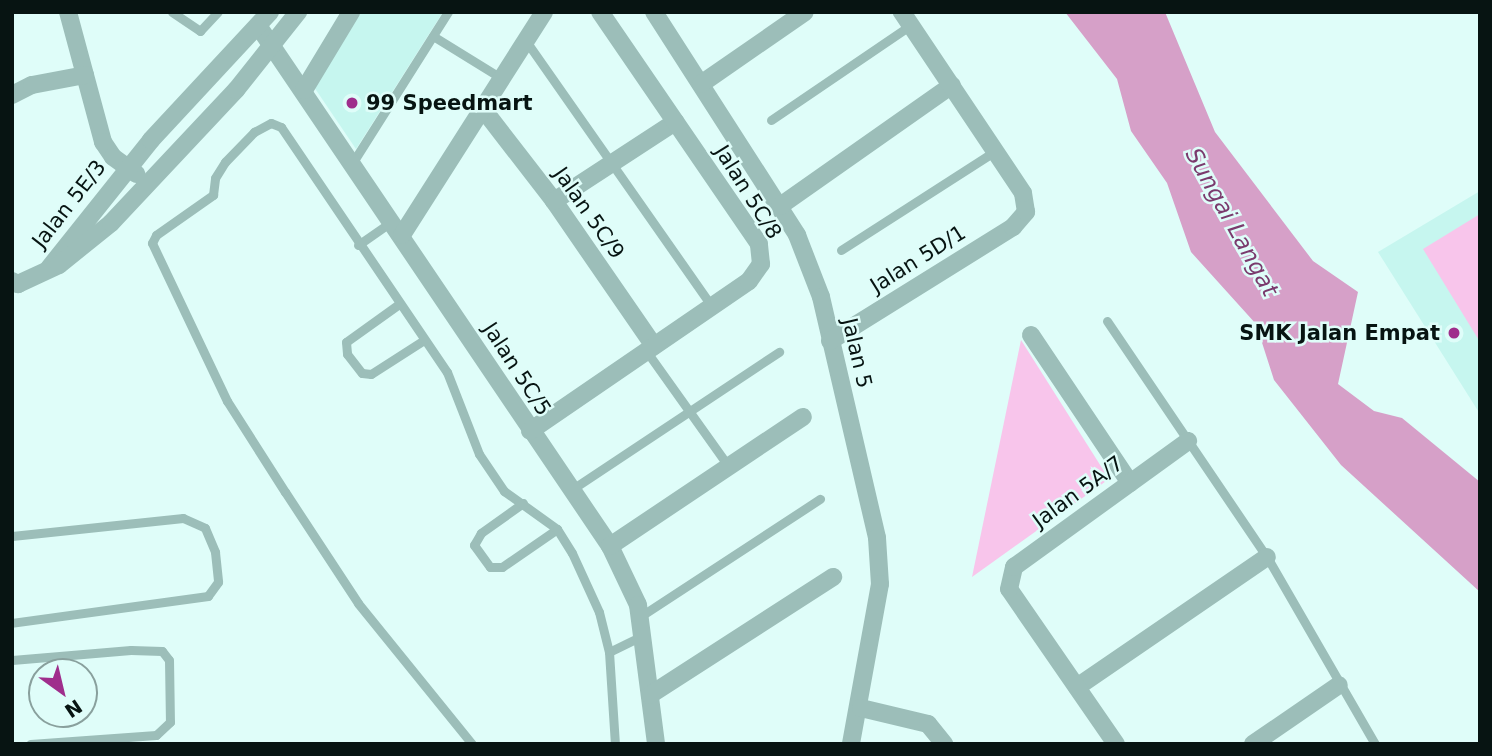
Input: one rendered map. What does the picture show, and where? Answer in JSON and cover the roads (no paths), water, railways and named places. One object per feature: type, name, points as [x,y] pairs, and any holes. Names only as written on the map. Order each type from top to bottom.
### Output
[{"type":"street","points":[[68,12],[103,142],[127,167],[147,182]]},
{"type":"street","name":"Jalan 5E/3","points":[[48,270],[127,167],[270,12]]},
{"type":"street","name":"Jalan 5E/3","points":[[48,270],[111,223],[273,47],[298,12]]},
{"type":"street","points":[[304,90],[351,12]]},
{"type":"street","points":[[397,228],[483,109],[544,12]]},
{"type":"street","name":"Jalan 5C/8","points":[[530,431],[712,307],[757,273],[763,254],[600,12]]},
{"type":"street","name":"Jalan 5","points":[[654,12],[780,206],[813,269],[877,538],[880,584],[860,708],[851,744]]},
{"type":"street","points":[[701,84],[805,12]]},
{"type":"street","points":[[907,19],[995,151]]},
{"type":"street","points":[[259,27],[273,47]]},
{"type":"street","name":"Jalan 5C/5","points":[[273,47],[610,547],[641,616],[656,744]]},
{"type":"street","points":[[12,95],[32,85],[85,75]]},
{"type":"street","points":[[780,206],[952,85]]},
{"type":"street","name":"Jalan 5C/9","points":[[483,109],[554,201],[650,349]]},
{"type":"street","points":[[554,201],[675,122]]},
{"type":"street","name":"Jalan 5D/1","points":[[830,341],[1013,227],[1026,212],[1023,193],[995,151]]},
{"type":"street","points":[[14,284],[48,270]]},
{"type":"street","points":[[1031,335],[1130,483]]},
{"type":"street","points":[[610,547],[803,417]]},
{"type":"street","name":"Jalan 5A/7","points":[[1077,687],[1009,589],[1014,567],[1188,441]]},
{"type":"street","points":[[1116,744],[1077,687],[1266,557]]},
{"type":"street","points":[[650,695],[833,577]]},
{"type":"street","points":[[1254,744],[1339,685]]},
{"type":"street","points":[[860,708],[928,724],[944,744]]},
{"type":"lane","points":[[172,12],[200,31],[219,12]]},
{"type":"lane","points":[[353,162],[448,12]]},
{"type":"lane","points":[[771,120],[907,19]]},
{"type":"lane","points":[[433,36],[501,78]]},
{"type":"lane","points":[[526,41],[614,162],[712,307]]},
{"type":"lane","points":[[472,744],[358,603],[285,492],[227,401],[152,243],[156,235],[213,195],[225,162],[254,132],[271,123],[281,127],[358,245],[447,372],[479,454],[504,491],[557,529],[599,612],[609,652],[615,744]]},
{"type":"lane","points":[[841,250],[995,151]]},
{"type":"lane","points":[[358,245],[397,228]]},
{"type":"lane","points":[[399,304],[346,342],[347,354],[362,373],[370,374],[424,340]]},
{"type":"lane","points":[[1107,321],[1266,557],[1375,744]]},
{"type":"lane","points":[[650,349],[688,410],[729,467]]},
{"type":"lane","points":[[571,490],[779,352]]},
{"type":"lane","points":[[641,616],[820,499]]},
{"type":"lane","points":[[523,503],[481,533],[474,545],[490,567],[502,567],[557,529]]},
{"type":"lane","points":[[12,536],[183,518],[205,528],[215,552],[218,582],[208,596],[12,623]]},
{"type":"lane","points":[[609,652],[643,642]]},
{"type":"lane","points":[[12,660],[162,651],[169,660],[170,722],[156,735],[119,741],[30,744]]},
{"type":"water","name":"Sungai Langat","points":[[1065,12],[1165,12],[1215,132],[1313,261],[1358,292],[1338,384],[1374,411],[1402,418],[1480,482],[1480,592],[1341,465],[1274,380],[1256,324],[1191,252],[1167,183],[1131,131],[1117,79]]},
{"type":"place","name":"99 Speedmart","points":[[352,103]]},
{"type":"place","name":"SMK Jalan Empat","points":[[1454,333]]}]
